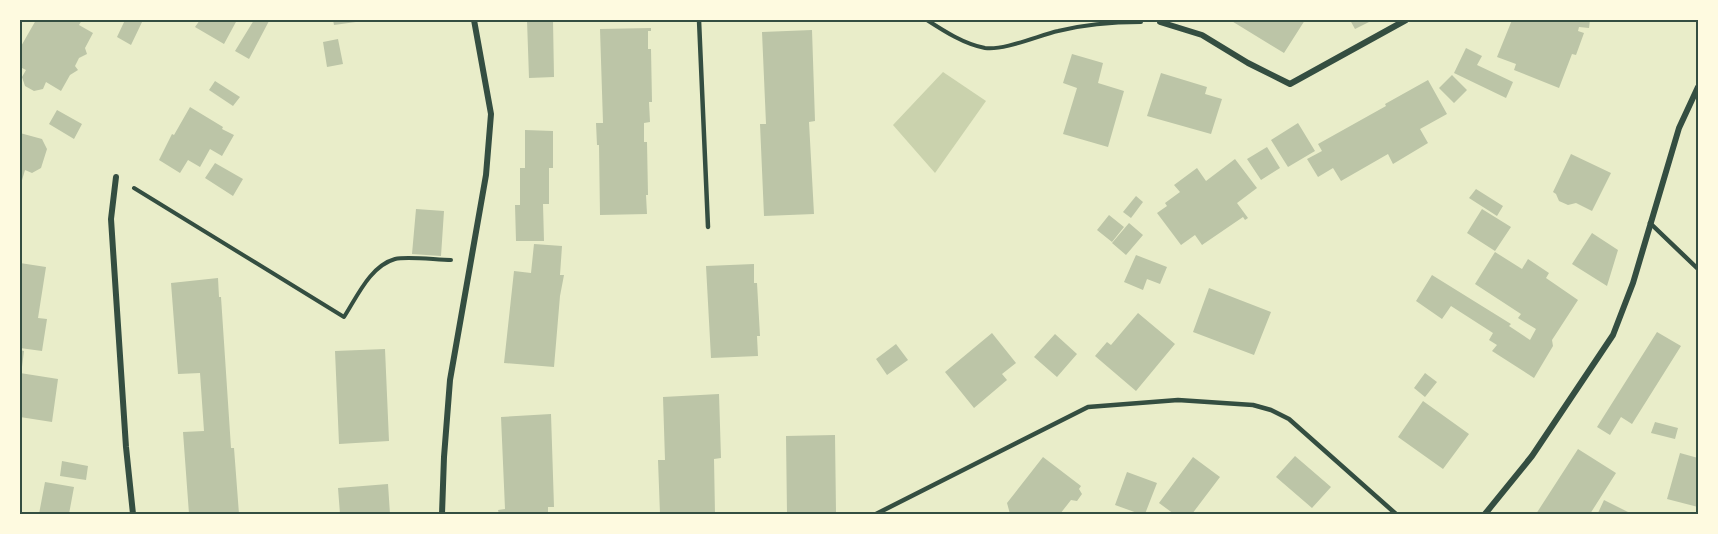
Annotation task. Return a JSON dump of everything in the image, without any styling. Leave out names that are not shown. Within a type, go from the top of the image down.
[{"type":"street","points":[[442,514],[450,380],[486,175],[491,114],[474,20]]},
{"type":"street","points":[[1160,22],[1202,35],[1248,63],[1290,84],[1406,20]]},
{"type":"street","points":[[1485,514],[1533,456],[1613,335],[1633,283],[1679,128],[1698,87]]},
{"type":"street","points":[[116,177],[111,219],[126,447],[133,514]]},
{"type":"lane","points":[[699,20],[708,227]]},
{"type":"lane","points":[[1650,224],[1698,269]]},
{"type":"lane","points":[[876,514],[1088,407],[1178,400],[1253,405],[1271,410],[1289,419],[1396,514]]},
{"type":"path","points":[[927,20],[949,34],[987,49],[1105,22],[1160,22]]},
{"type":"path","points":[[116,177],[344,317],[373,272],[396,258],[470,261]]},
{"type":"green space","points":[[943,72],[986,101],[935,173],[893,125]]},
{"type":"building","points":[[36,20],[82,20],[79,25],[93,33],[85,48],[87,54],[79,58],[75,66],[78,70],[70,75],[61,91],[46,82],[43,89],[34,91],[25,86],[22,77],[26,70],[20,67],[20,48]]},
{"type":"building","points":[[125,20],[143,20],[131,45],[117,37]]},
{"type":"building","points":[[200,20],[237,20],[224,44],[195,27]]},
{"type":"building","points":[[254,20],[269,21],[249,59],[235,51]]},
{"type":"building","points":[[333,20],[363,20],[363,21],[334,25]]},
{"type":"building","points":[[527,20],[553,20],[554,77],[529,78]]},
{"type":"building","points":[[1230,20],[1305,20],[1284,53]]},
{"type":"building","points":[[1350,20],[1373,20],[1355,29]]},
{"type":"building","points":[[1512,20],[1590,20],[1589,28],[1579,27],[1578,31],[1584,33],[1576,55],[1572,54],[1559,88],[1514,70],[1516,64],[1497,57]]},
{"type":"building","points":[[651,28],[651,31],[648,31],[648,49],[651,49],[652,102],[649,102],[650,122],[644,123],[644,142],[647,142],[647,214],[600,215],[599,145],[597,145],[596,123],[603,123],[600,29]]},
{"type":"building","points":[[812,30],[815,121],[809,122],[814,214],[764,216],[760,124],[766,124],[762,32]]},
{"type":"building","points":[[338,39],[343,64],[327,67],[323,42]]},
{"type":"building","points":[[1466,48],[1482,56],[1477,65],[1513,82],[1506,98],[1454,73]]},
{"type":"building","points":[[1072,54],[1103,63],[1098,83],[1124,91],[1108,147],[1063,134],[1077,88],[1063,83]]},
{"type":"building","points":[[1161,73],[1207,87],[1205,94],[1222,99],[1211,134],[1147,116]]},
{"type":"building","points":[[1452,75],[1467,90],[1454,103],[1439,88]]},
{"type":"building","points":[[1428,80],[1447,114],[1420,129],[1428,143],[1393,164],[1388,154],[1341,181],[1333,168],[1318,177],[1307,159],[1322,151],[1318,144]]},
{"type":"building","points":[[215,81],[240,97],[233,106],[209,90]]},
{"type":"building","points":[[190,107],[234,135],[222,156],[210,149],[200,167],[188,160],[180,173],[159,160],[172,134],[174,135]]},
{"type":"building","points":[[57,110],[82,124],[74,139],[49,124]]},
{"type":"building","points":[[1298,123],[1315,151],[1288,167],[1271,140]]},
{"type":"building","points":[[525,130],[553,131],[553,168],[549,168],[549,204],[543,204],[544,241],[516,241],[515,205],[520,205],[520,168],[525,168]]},
{"type":"building","points":[[20,133],[42,139],[47,149],[41,168],[32,173],[25,170],[20,187]]},
{"type":"building","points":[[1267,147],[1280,168],[1261,180],[1247,159]]},
{"type":"building","points":[[1571,154],[1611,173],[1592,211],[1576,203],[1568,205],[1559,201],[1553,192]]},
{"type":"building","points":[[1235,159],[1257,188],[1237,203],[1248,218],[1245,220],[1243,217],[1202,245],[1195,235],[1181,245],[1157,213],[1167,206],[1165,203],[1180,192],[1174,185],[1197,168],[1206,181]]},
{"type":"building","points":[[215,163],[243,179],[233,196],[205,178]]},
{"type":"building","points":[[1476,189],[1503,206],[1497,216],[1469,198]]},
{"type":"building","points":[[1136,196],[1143,202],[1131,218],[1123,212]]},
{"type":"building","points":[[416,209],[444,211],[441,256],[412,254]]},
{"type":"building","points":[[1482,209],[1511,227],[1495,251],[1467,233]]},
{"type":"building","points":[[1109,215],[1124,227],[1112,242],[1097,230]]},
{"type":"building","points":[[1129,223],[1143,235],[1126,255],[1112,243]]},
{"type":"building","points":[[1592,233],[1618,250],[1607,286],[1572,264]]},
{"type":"building","points":[[534,244],[562,246],[560,275],[564,275],[554,367],[504,363],[514,271],[531,273]]},
{"type":"building","points":[[1495,252],[1522,269],[1528,259],[1549,273],[1546,278],[1578,300],[1552,340],[1553,346],[1534,378],[1492,351],[1497,345],[1489,340],[1493,333],[1451,306],[1442,319],[1416,301],[1432,275],[1511,324],[1509,326],[1530,340],[1536,329],[1518,318],[1521,314],[1475,284]]},
{"type":"building","points":[[1136,255],[1167,267],[1160,284],[1147,279],[1143,290],[1124,282]]},
{"type":"building","points":[[20,263],[46,267],[38,318],[47,319],[42,351],[20,348]]},
{"type":"building","points":[[754,264],[760,336],[757,336],[758,356],[711,358],[706,266]]},
{"type":"building","points":[[218,278],[231,448],[234,448],[239,514],[189,514],[183,432],[204,431],[200,373],[178,374],[171,283]]},
{"type":"building","points":[[1209,288],[1271,312],[1254,355],[1193,332]]},
{"type":"building","points":[[1138,313],[1175,344],[1136,391],[1095,356],[1107,342],[1111,345]]},
{"type":"building","points":[[1657,332],[1681,346],[1632,424],[1621,417],[1610,435],[1597,427]]},
{"type":"building","points":[[992,333],[1016,363],[1002,374],[1007,380],[974,408],[945,372]]},
{"type":"building","points":[[1055,334],[1077,354],[1057,377],[1034,357]]},
{"type":"building","points":[[896,344],[908,360],[887,375],[876,359]]},
{"type":"building","points":[[385,349],[389,441],[339,444],[335,351]]},
{"type":"building","points":[[20,350],[24,351],[22,367],[20,367]]},
{"type":"building","points":[[20,373],[58,379],[52,422],[20,417]]},
{"type":"building","points":[[1425,373],[1437,382],[1425,397],[1414,388]]},
{"type":"building","points":[[719,394],[721,458],[714,459],[715,514],[660,514],[658,460],[665,460],[663,397]]},
{"type":"building","points":[[1423,401],[1469,434],[1443,469],[1398,437]]},
{"type":"building","points":[[551,414],[554,507],[548,507],[548,514],[499,514],[498,510],[505,509],[501,417]]},
{"type":"building","points":[[1655,422],[1678,428],[1675,439],[1651,433]]},
{"type":"building","points":[[835,435],[836,512],[787,513],[786,436]]},
{"type":"building","points":[[1578,449],[1616,473],[1590,514],[1536,514]]},
{"type":"building","points":[[1680,453],[1698,458],[1698,507],[1667,499]]},
{"type":"building","points":[[1295,456],[1331,487],[1312,508],[1276,477]]},
{"type":"building","points":[[1043,457],[1081,486],[1079,489],[1082,494],[1077,501],[1071,500],[1060,514],[1010,514],[1007,503]]},
{"type":"building","points":[[1193,457],[1220,477],[1192,514],[1174,514],[1159,503]]},
{"type":"building","points":[[62,461],[88,466],[86,480],[60,476]]},
{"type":"building","points":[[1127,472],[1157,483],[1145,514],[1115,505]]},
{"type":"building","points":[[45,482],[74,487],[69,514],[39,514]]},
{"type":"building","points":[[388,484],[390,514],[340,514],[338,488]]},
{"type":"building","points":[[1604,500],[1628,512],[1627,514],[1598,513]]}]
